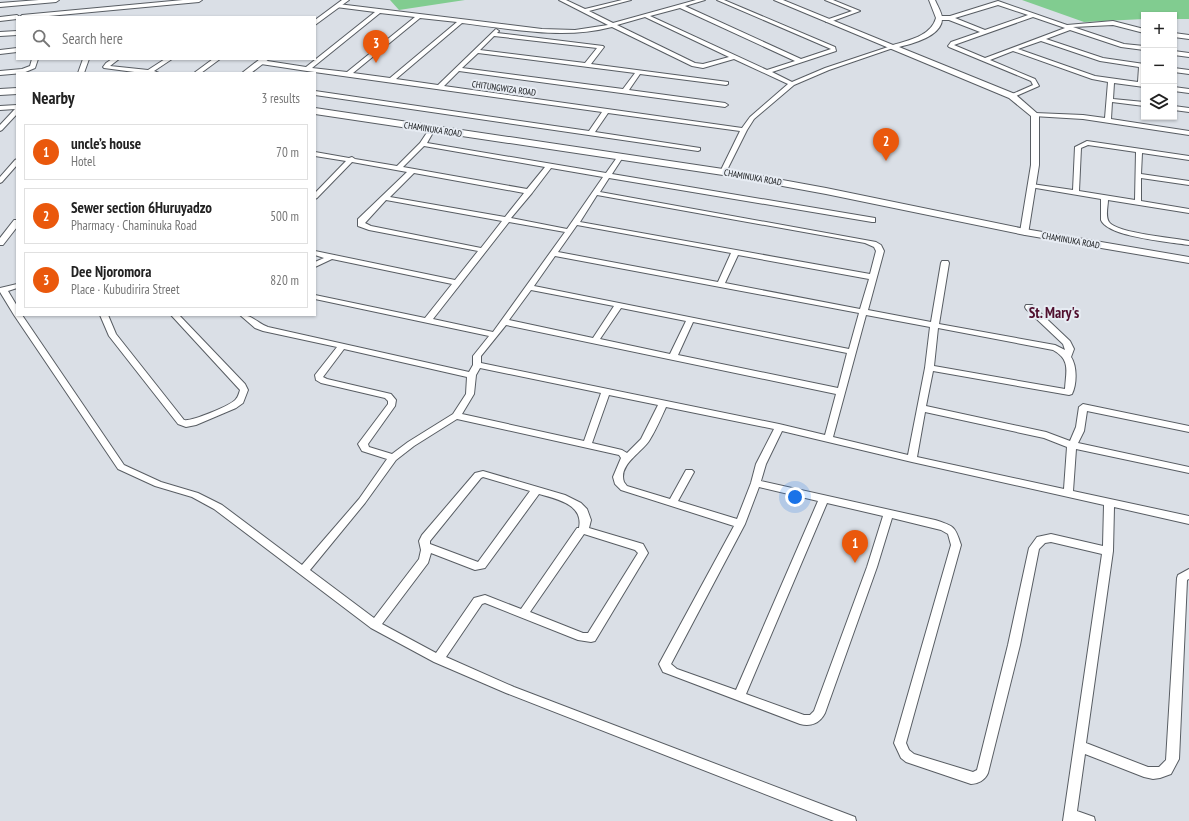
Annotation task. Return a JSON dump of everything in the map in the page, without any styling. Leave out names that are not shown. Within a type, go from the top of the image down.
[{"type":"main road","points":[[0,92],[16,91]]},
{"type":"main road","name":"CHAMINUKA ROAD","points":[[316,112],[723,172],[826,190],[1025,232],[1189,260]]},
{"type":"street","points":[[0,6],[56,0]]},
{"type":"street","points":[[36,16],[121,10],[199,0]]},
{"type":"street","points":[[316,22],[346,0]]},
{"type":"street","points":[[562,0],[694,65],[703,66],[736,57]]},
{"type":"street","points":[[613,0],[618,3]]},
{"type":"street","points":[[585,11],[628,0]]},
{"type":"street","points":[[338,6],[542,31],[575,32],[598,29],[702,0]]},
{"type":"street","points":[[720,0],[833,48],[834,50],[767,72]]},
{"type":"street","points":[[777,0],[1012,96],[1035,115],[1108,121],[1189,133]]},
{"type":"street","points":[[828,0],[857,11],[828,21]]},
{"type":"street","points":[[723,172],[744,130],[752,118],[792,84],[933,32],[938,24],[939,18],[932,0]]},
{"type":"street","points":[[939,18],[950,18],[998,3],[1123,46],[1141,48]]},
{"type":"street","points":[[680,6],[800,61]]},
{"type":"street","points":[[307,69],[379,11]]},
{"type":"street","points":[[1012,96],[1036,86],[1033,80],[951,46],[953,43],[1033,15]]},
{"type":"street","points":[[348,74],[419,16]]},
{"type":"street","points":[[646,16],[792,84]]},
{"type":"street","points":[[0,19],[16,18]]},
{"type":"street","points":[[950,18],[986,32]]},
{"type":"street","points":[[392,80],[461,21]]},
{"type":"street","points":[[985,60],[1014,50],[1067,28],[1114,23],[1141,30]]},
{"type":"street","points":[[439,88],[478,51],[501,26]]},
{"type":"street","points":[[0,34],[16,33]]},
{"type":"street","points":[[493,34],[601,48],[587,65]]},
{"type":"street","points":[[1177,35],[1189,37]]},
{"type":"street","points":[[1042,39],[1102,60],[1141,66]]},
{"type":"street","points":[[0,52],[16,50]]},
{"type":"street","points":[[1014,50],[1094,78],[1141,85]]},
{"type":"street","points":[[478,51],[726,83]]},
{"type":"street","points":[[1177,53],[1189,55]]},
{"type":"street","points":[[0,73],[31,68],[35,60]]},
{"type":"street","points":[[81,72],[86,60]]},
{"type":"street","points":[[115,60],[106,66],[153,72],[168,60]]},
{"type":"street","points":[[198,72],[216,60]]},
{"type":"street","points":[[247,72],[263,61]]},
{"type":"street","name":"CHITUNGWIZA ROAD","points":[[263,61],[286,66],[392,80],[439,88],[744,130]]},
{"type":"street","points":[[278,72],[286,66]]},
{"type":"street","points":[[458,69],[725,105]]},
{"type":"street","points":[[1177,70],[1189,72]]},
{"type":"street","points":[[625,91],[639,71]]},
{"type":"street","points":[[1108,121],[1111,80]]},
{"type":"street","points":[[1177,89],[1189,91]]},
{"type":"street","points":[[316,93],[698,149]]},
{"type":"street","points":[[1110,100],[1141,104]]},
{"type":"street","points":[[0,108],[16,108]]},
{"type":"street","points":[[1177,108],[1189,110]]},
{"type":"street","points":[[0,129],[16,109]]},
{"type":"street","points":[[591,133],[606,111]]},
{"type":"street","points":[[1025,232],[1035,165],[1035,115]]},
{"type":"street","points":[[6,122],[16,122]]},
{"type":"street","points":[[398,168],[423,144],[432,129]]},
{"type":"street","points":[[1076,192],[1078,147],[1087,143],[1189,158]]},
{"type":"street","points":[[423,144],[872,220]]},
{"type":"street","points":[[1138,203],[1139,151]]},
{"type":"street","points":[[316,154],[352,159],[530,192]]},
{"type":"street","points":[[303,571],[362,501],[393,458],[411,444],[456,416],[470,394],[472,375],[477,365],[477,356],[505,322],[620,157]]},
{"type":"street","points":[[316,196],[352,159]]},
{"type":"street","points":[[0,181],[16,162]]},
{"type":"street","points":[[428,320],[456,282],[508,220],[549,166]]},
{"type":"street","points":[[412,171],[361,221],[361,224],[369,228],[482,250]]},
{"type":"street","points":[[1138,175],[1189,183]]},
{"type":"street","points":[[1032,186],[1189,211]]},
{"type":"street","points":[[596,193],[874,243],[879,247],[880,251],[864,313],[828,439]]},
{"type":"street","points":[[386,198],[569,231]]},
{"type":"street","points":[[1105,198],[1104,221],[1106,225],[1119,232],[1189,243]]},
{"type":"street","points":[[0,243],[16,223]]},
{"type":"street","points":[[575,223],[873,277]]},
{"type":"street","points":[[720,285],[735,252]]},
{"type":"street","points":[[316,253],[456,282]]},
{"type":"street","points":[[553,253],[1055,348],[1068,355],[1071,361],[1069,392],[929,368]]},
{"type":"street","points":[[316,264],[331,257]]},
{"type":"street","points":[[912,459],[929,368],[934,326],[945,263]]},
{"type":"street","points":[[16,286],[1,289],[16,312]]},
{"type":"street","points":[[530,287],[853,352]]},
{"type":"street","points":[[316,297],[495,335]]},
{"type":"street","points":[[595,341],[619,305]]},
{"type":"street","points":[[1029,307],[1067,343],[1070,348],[1068,355]]},
{"type":"street","points":[[19,316],[108,446],[119,465],[136,475],[158,484],[195,495],[218,507],[375,625],[438,659],[510,690],[850,821]]},
{"type":"street","points":[[104,316],[112,334],[117,341],[181,422],[189,424],[236,404],[240,401],[244,390],[242,386],[176,316]]},
{"type":"street","points":[[245,316],[258,326],[266,329],[472,375]]},
{"type":"street","points":[[673,357],[691,319]]},
{"type":"street","points":[[505,322],[842,392]]},
{"type":"street","points":[[342,346],[319,375],[319,378],[324,381],[388,396],[392,400],[392,404],[363,444],[365,449],[393,458]]},
{"type":"street","points":[[477,365],[779,427],[912,459],[1189,520]]},
{"type":"street","points":[[587,445],[606,392]]},
{"type":"street","points":[[663,404],[645,439],[634,453],[626,458],[624,464],[618,472],[618,483],[624,488],[740,524]]},
{"type":"street","points":[[1068,494],[1072,444],[1077,438],[1081,429],[1083,407],[1189,428]]},
{"type":"street","points":[[921,408],[1046,435],[1072,444],[1189,470]]},
{"type":"street","points":[[456,416],[622,453],[626,458]]},
{"type":"street","points":[[779,427],[761,464],[756,483],[740,524],[665,664],[667,669],[804,720],[816,718],[872,567],[888,514]]},
{"type":"street","points":[[672,503],[689,472]]},
{"type":"street","points":[[375,625],[424,560],[426,547],[424,541],[426,538],[478,475],[483,474],[562,497],[577,505],[583,512],[586,520],[584,530]]},
{"type":"street","points":[[756,483],[945,527],[952,532],[956,545],[900,743],[902,749],[910,758],[971,778],[975,778],[982,773],[1014,644],[1034,548],[1042,538],[1051,538],[1108,551]]},
{"type":"street","points":[[426,547],[475,566],[482,565],[536,490]]},
{"type":"street","points":[[739,696],[824,499]]},
{"type":"street","points":[[1088,821],[1069,817],[1108,551],[1109,503]]},
{"type":"street","points":[[438,659],[478,601],[485,599],[582,637],[591,638],[643,553],[639,547],[584,530],[578,532],[524,613]]},
{"type":"street","points":[[1079,746],[1148,773],[1157,774],[1164,772],[1170,766],[1173,759],[1182,578],[1189,573]]},
{"type":"green space","points":[[390,0],[465,0],[399,10]]},
{"type":"green space","points":[[1022,0],[1189,0],[1189,19],[1177,19],[1177,12],[1141,12],[1141,19],[1084,22]]},
{"type":"place","name":"Dee Njoromora","points":[[376,63]]},
{"type":"place","name":"Sewer section 6Huruyadzo","points":[[886,161]]},
{"type":"place","name":"uncle’s house","points":[[855,563]]},
{"type":"district","name":"St. Mary's","points":[[1054,312]]}]
